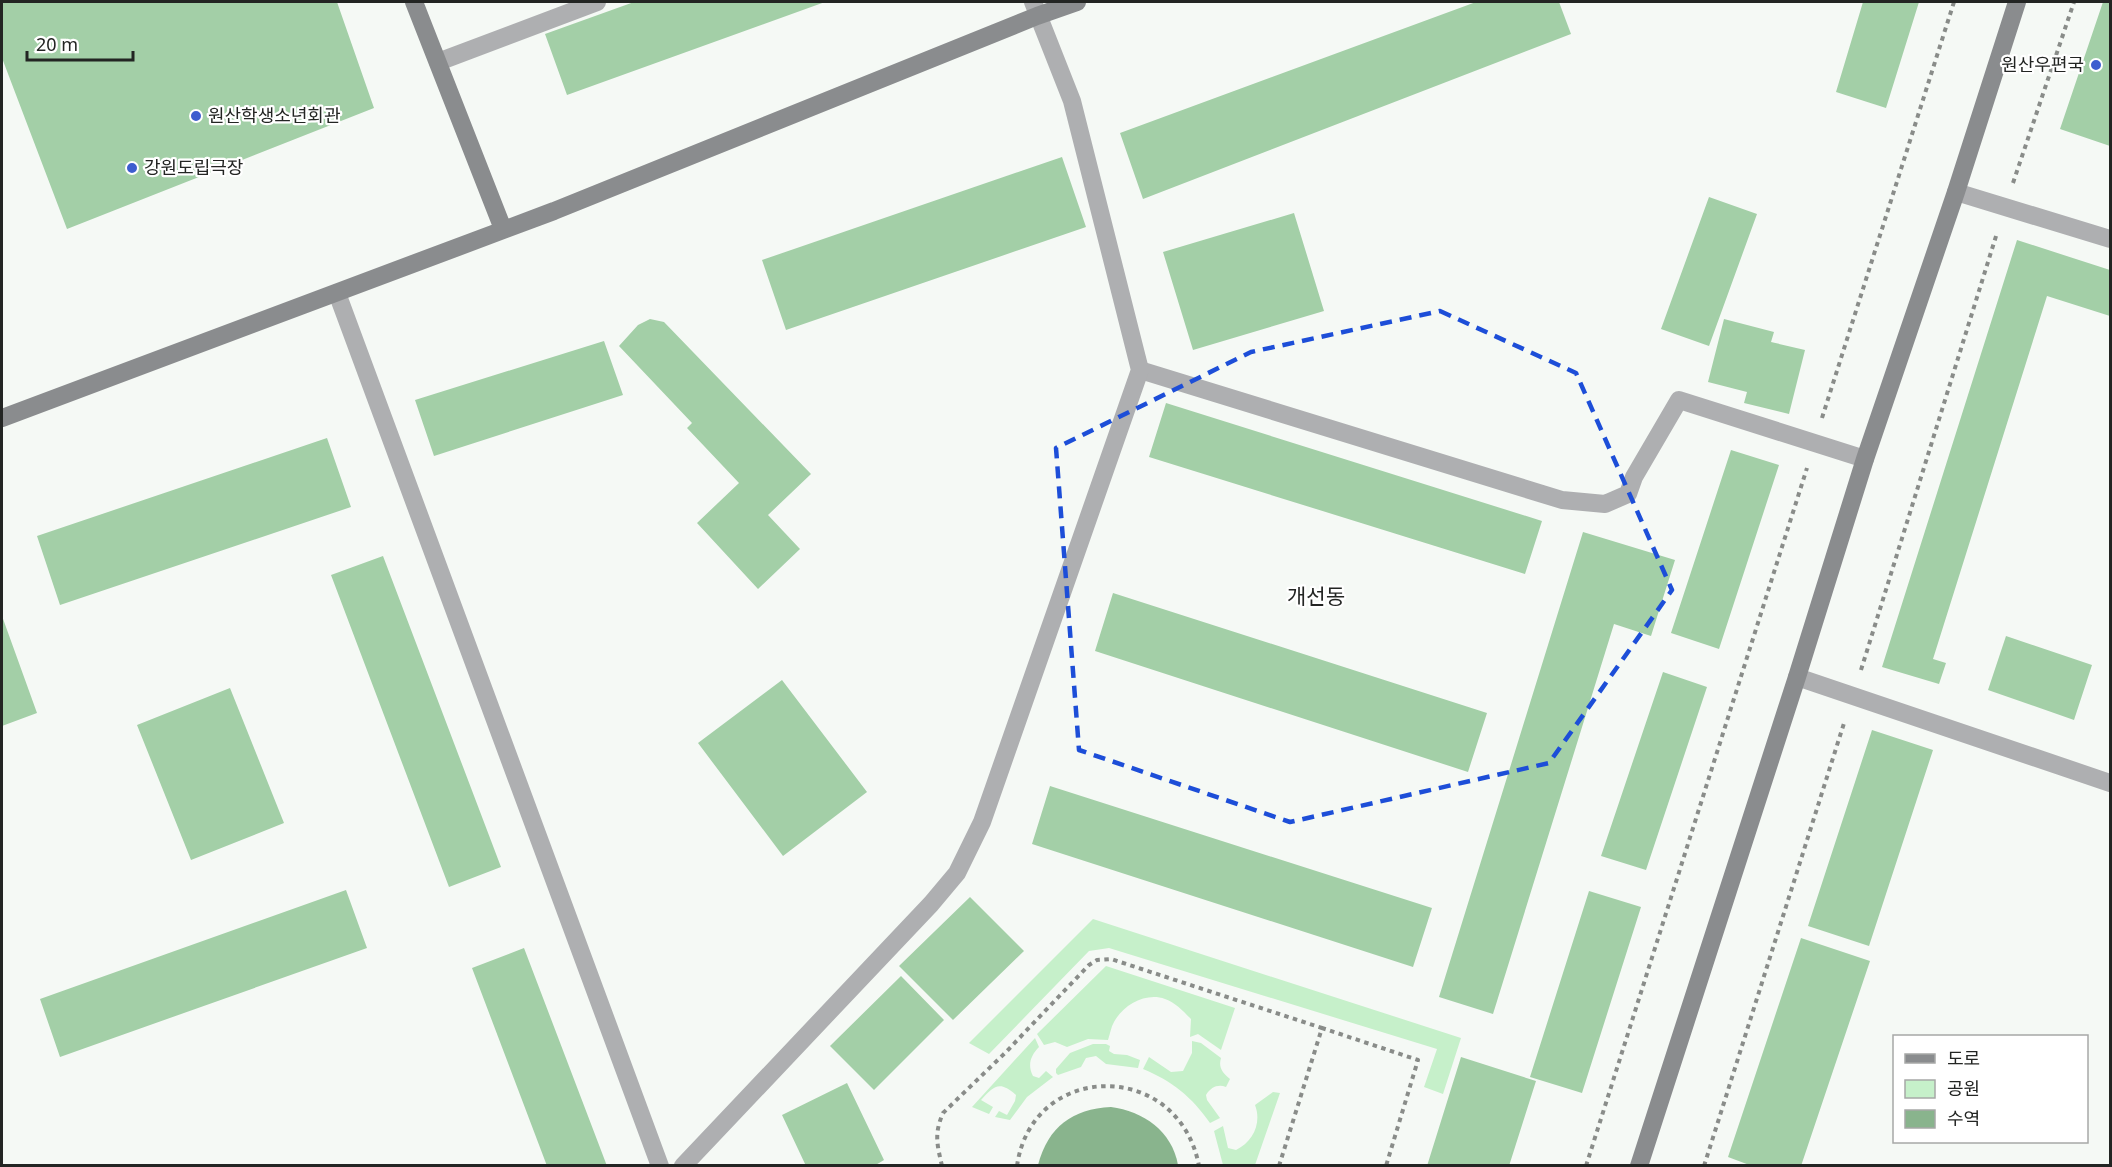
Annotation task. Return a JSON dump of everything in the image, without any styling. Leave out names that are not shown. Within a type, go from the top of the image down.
[{"type":"main road","points":[[414,2],[503,229]]},
{"type":"main road","points":[[2,418],[555,211],[1035,9],[1077,2]]},
{"type":"main road","points":[[1639,1166],[1865,459],[1956,192],[2017,2]]},
{"type":"street","points":[[438,62],[597,2]]},
{"type":"street","points":[[683,1166],[957,873],[982,822],[1140,370],[1071,101],[1035,9]]},
{"type":"street","points":[[1956,192],[2110,239]]},
{"type":"street","points":[[338,293],[660,1166]]},
{"type":"street","points":[[1140,370],[1562,500],[1605,504],[1628,494],[1634,477],[1678,400],[1865,459]]},
{"type":"street","points":[[1797,677],[2110,783]]},
{"type":"path","points":[[1586,1166],[1954,2]]},
{"type":"path","points":[[1704,1166],[2005,208],[2074,2]]},
{"type":"path","points":[[942,1166],[936,1140],[938,1125],[943,1113],[1005,1053],[1089,965],[1097,960],[1111,960],[1418,1060],[1386,1166]]},
{"type":"path","points":[[1279,1166],[1322,1028]]},
{"type":"path","points":[[1017,1166],[1025,1137],[1032,1125],[1050,1106],[1078,1091],[1110,1085],[1142,1092],[1170,1109],[1187,1129],[1199,1166]]},
{"type":"highlighted area","points":[[1440,311],[1576,373],[1672,590],[1549,763],[1290,822],[1079,750],[1056,448],[1251,352]]},
{"type":"green space","points":[[1093,919],[1461,1038],[1443,1094],[1424,1087],[1437,1049],[1109,948],[1089,951],[989,1054],[969,1043]]},
{"type":"green space","points":[[1106,966],[1235,1008],[1221,1050],[1198,1034],[1190,1037],[1191,1019],[1173,1003],[1158,997],[1143,999],[1123,1010],[1113,1024],[1108,1040],[1088,1039],[1067,1047],[1055,1042],[1044,1045],[1037,1034]]},
{"type":"green space","points":[[1035,1038],[1039,1047],[1031,1060],[1030,1068],[1033,1076],[1039,1078],[1046,1071],[1053,1077],[1027,1097],[1010,1120],[995,1117],[999,1111],[1007,1115],[1015,1101],[1016,1095],[1005,1087],[993,1088],[981,1100],[993,1107],[989,1114],[972,1107]]},
{"type":"green space","points":[[1192,1041],[1201,1043],[1221,1058],[1222,1070],[1230,1079],[1226,1087],[1215,1087],[1206,1095],[1220,1118],[1210,1123],[1181,1091],[1143,1069],[1149,1057],[1171,1072],[1183,1071],[1192,1053]]},
{"type":"green space","points":[[1093,1044],[1106,1044],[1110,1046],[1109,1051],[1114,1054],[1127,1055],[1140,1060],[1138,1068],[1106,1064],[1096,1056],[1086,1058],[1081,1067],[1058,1075],[1056,1073],[1056,1069],[1070,1053]]},
{"type":"green space","points":[[1273,1092],[1280,1093],[1255,1165],[1223,1165],[1214,1131],[1223,1126],[1228,1148],[1236,1150],[1242,1147],[1251,1137],[1257,1125],[1255,1105]]},
{"type":"water","points":[[1111,1107],[1134,1113],[1154,1125],[1170,1142],[1178,1165],[1038,1165],[1048,1140],[1064,1122],[1085,1112]]},
{"type":"building","name":"강원도립극장","points":[[2,2],[337,2],[374,108],[67,229],[2,58]]},
{"type":"building","points":[[634,2],[825,2],[567,95],[545,34]]},
{"type":"building","points":[[1476,2],[1559,2],[1571,34],[1143,199],[1120,133]]},
{"type":"building","points":[[1863,2],[1919,2],[1886,108],[1836,92]]},
{"type":"building","name":"원산우편국","points":[[2103,2],[2110,2],[2110,146],[2060,129]]},
{"type":"building","points":[[1062,157],[1086,227],[786,330],[762,260]]},
{"type":"building","points":[[1709,197],[1757,214],[1709,346],[1661,329]]},
{"type":"building","points":[[1294,213],[1324,311],[1193,350],[1163,252]]},
{"type":"building","points":[[2017,240],[2110,270],[2110,316],[2047,296],[1933,659],[1946,663],[1939,684],[1882,667]]},
{"type":"building","points":[[650,319],[664,322],[811,474],[768,515],[800,549],[758,589],[697,523],[739,483],[687,428],[692,423],[619,346],[638,325]]},
{"type":"building","points":[[1724,319],[1774,332],[1771,342],[1805,350],[1789,414],[1744,403],[1747,392],[1708,382]]},
{"type":"building","points":[[604,341],[623,395],[434,456],[415,400]]},
{"type":"building","points":[[1166,403],[1542,521],[1525,574],[1149,457]]},
{"type":"building","points":[[327,438],[351,507],[60,605],[37,536]]},
{"type":"building","points":[[1731,450],[1779,465],[1719,649],[1671,633]]},
{"type":"building","points":[[1583,532],[1675,560],[1651,636],[1614,624],[1493,1014],[1439,997]]},
{"type":"building","points":[[383,556],[501,867],[449,887],[331,575]]},
{"type":"building","points":[[1113,593],[1487,713],[1468,772],[1095,651]]},
{"type":"building","points":[[2,616],[37,713],[2,726]]},
{"type":"building","points":[[2006,636],[2092,665],[2074,720],[1988,690]]},
{"type":"building","points":[[1663,672],[1707,687],[1646,870],[1601,856]]},
{"type":"building","points":[[782,680],[867,792],[783,856],[698,743]]},
{"type":"building","points":[[230,688],[284,823],[191,860],[137,725]]},
{"type":"building","points":[[1872,730],[1933,750],[1869,946],[1808,926]]},
{"type":"building","points":[[1050,786],[1432,908],[1413,967],[1032,844]]},
{"type":"building","points":[[346,890],[367,948],[60,1057],[40,999]]},
{"type":"building","points":[[1589,891],[1641,907],[1582,1093],[1530,1077]]},
{"type":"building","points":[[970,897],[1024,951],[953,1020],[899,966]]},
{"type":"building","points":[[1801,938],[1870,961],[1801,1166],[1752,1166],[1728,1157]]},
{"type":"building","points":[[524,948],[607,1166],[547,1166],[472,968]]},
{"type":"building","points":[[901,976],[944,1020],[874,1090],[830,1046]]},
{"type":"building","points":[[1461,1057],[1536,1081],[1509,1166],[1427,1166]]},
{"type":"building","points":[[847,1083],[884,1160],[874,1166],[806,1166],[782,1115]]},
{"type":"place","name":"원산우편국","points":[[2096,65]]},
{"type":"place","name":"원산학생소년회관","points":[[196,116]]},
{"type":"place","name":"강원도립극장","points":[[132,168]]},
{"type":"district","name":"개선동","points":[[1316,597]]}]
